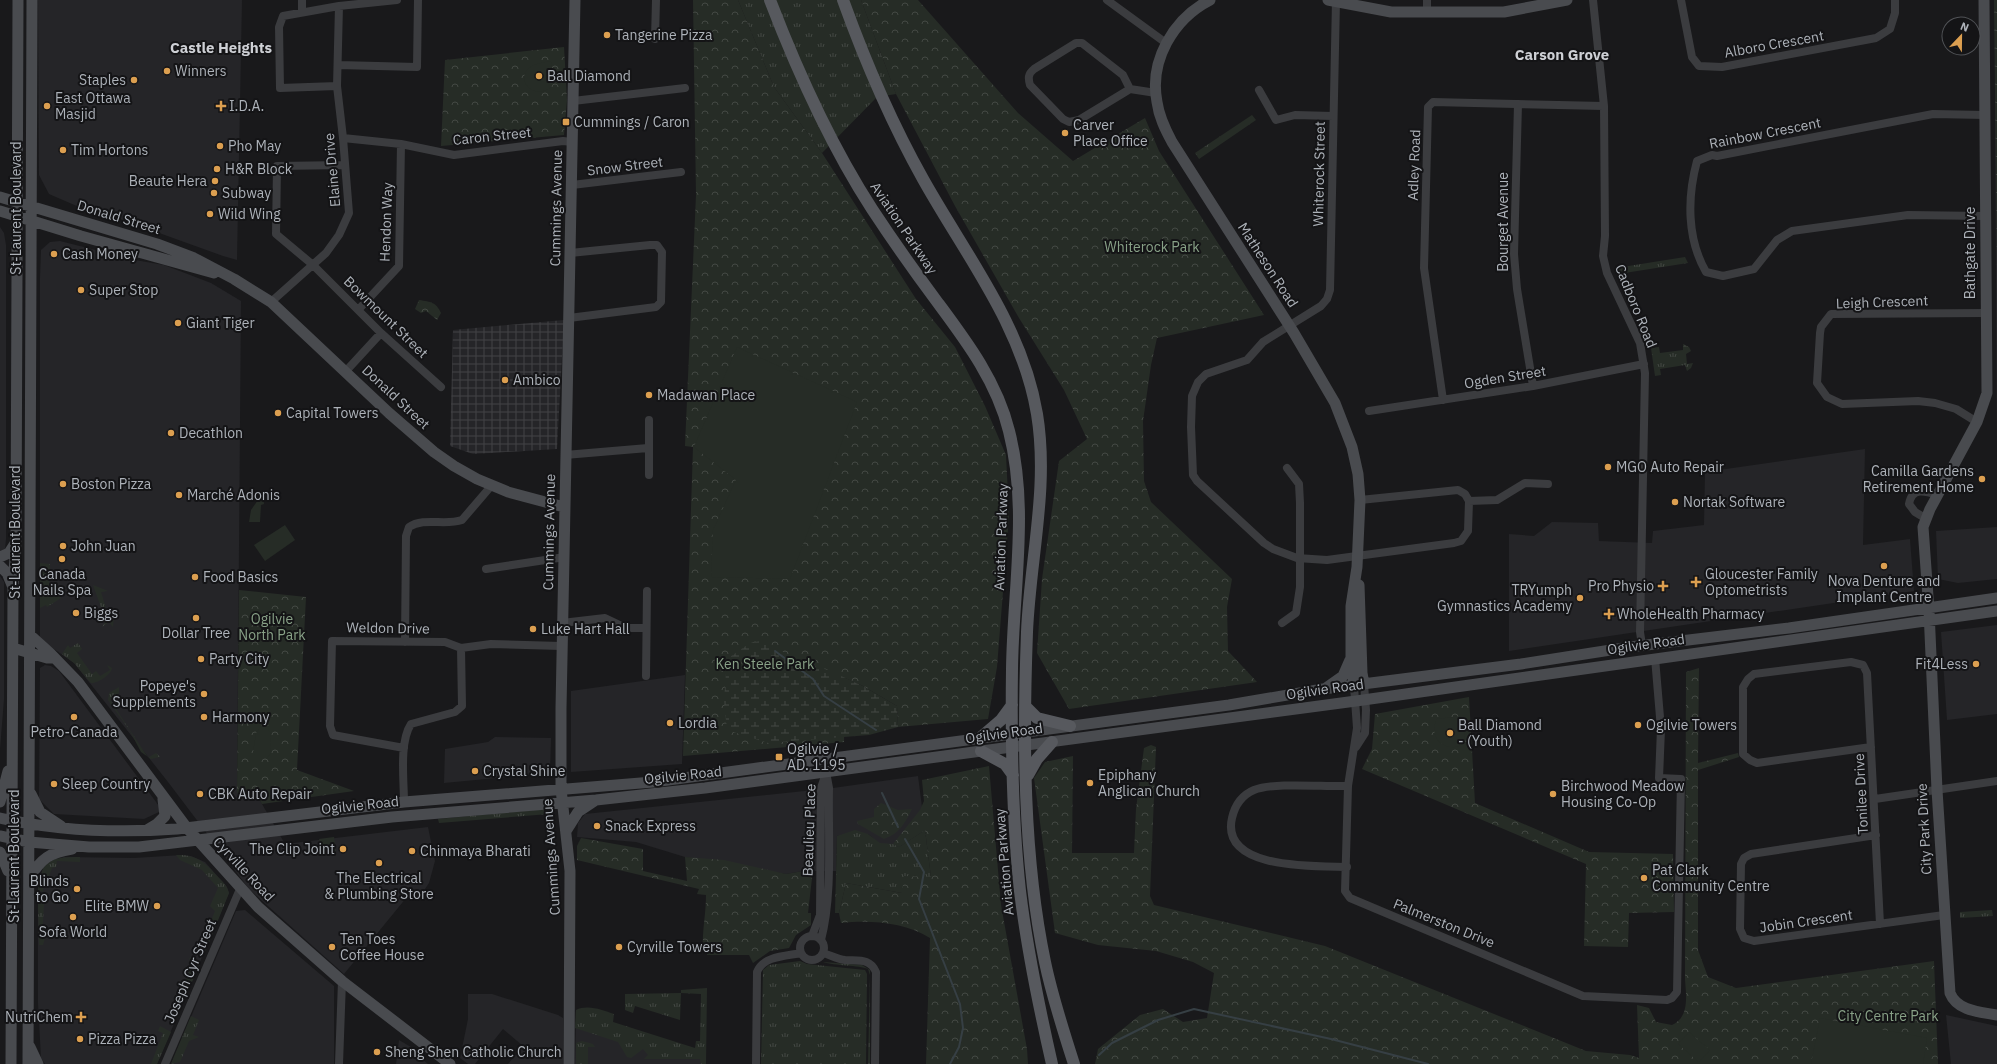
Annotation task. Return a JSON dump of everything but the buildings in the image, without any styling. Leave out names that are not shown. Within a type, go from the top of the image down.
[{"type":"main road","name":"St-Laurent Boulevard","points":[[11,1064],[13,588],[16,542],[18,0]]},
{"type":"main road","name":"St-Laurent Boulevard","points":[[28,1064],[32,0]]},
{"type":"main road","name":"Cummings Avenue","points":[[569,1064],[570,896],[566,831],[561,789],[562,623],[565,558],[564,507],[575,0]]},
{"type":"main road","name":"Aviation Parkway","points":[[770,0],[805,87],[844,163],[899,248],[977,358],[995,392],[1006,420],[1016,464],[1020,501],[1013,611],[1012,733],[1014,817],[1020,892],[1034,980],[1052,1064]]},
{"type":"main road","name":"Aviation Parkway","points":[[843,0],[881,95],[916,166],[1009,326],[1023,358],[1032,391],[1040,438],[1041,475],[1028,624],[1026,745],[1030,860],[1041,942],[1053,995],[1074,1064]]},
{"type":"main road","name":"Matheson Road","points":[[1210,0],[1193,11],[1181,23],[1166,44],[1160,56],[1156,93],[1162,121],[1172,142],[1336,403],[1352,447],[1358,474],[1360,500],[1358,567],[1361,607],[1362,673],[1359,685]]},
{"type":"main road","points":[[1333,0],[1391,12],[1427,5],[1504,12],[1567,0]]},
{"type":"main road","name":"Bathgate Drive","points":[[1929,608],[1923,533],[1926,518],[1977,422],[1987,393],[1985,313],[1984,0]]},
{"type":"main road","name":"Donald Street","points":[[0,197],[157,244],[194,258],[226,275],[271,302],[434,452],[454,466],[492,485],[515,494],[564,507]]},
{"type":"main road","name":"Donald Street","points":[[0,211],[80,236],[226,275]]},
{"type":"main road","points":[[0,557],[9,553],[16,542]]},
{"type":"main road","points":[[0,566],[8,573],[13,588]]},
{"type":"main road","name":"Matheson Road","points":[[1358,567],[1351,606],[1351,657],[1359,685]]},
{"type":"main road","name":"Ogilvie Road","points":[[0,818],[66,829],[145,831],[187,828],[404,802],[653,782],[759,769],[1012,733],[1229,706],[1323,689],[1521,664],[1642,645],[1789,628],[1997,598]]},
{"type":"main road","name":"City Park Drive","points":[[1929,608],[1948,985],[1952,1000],[1968,1009],[1997,1015]]},
{"type":"main road","name":"Ogilvie Road","points":[[0,836],[29,842],[89,847],[139,847],[362,820],[596,800],[762,781],[1013,746],[1052,742],[1997,611]]},
{"type":"main road","name":"Cyrville Road","points":[[30,635],[68,671],[90,696],[162,796],[197,840],[240,889],[263,912],[342,981],[450,1064]]},
{"type":"main road","points":[[13,648],[30,652],[41,657],[54,658]]},
{"type":"main road","points":[[1323,689],[1343,676],[1351,657]]},
{"type":"main road","points":[[980,738],[1002,720],[1012,705]]},
{"type":"main road","points":[[1026,707],[1037,718],[1070,726]]},
{"type":"main road","points":[[1027,778],[1037,759],[1052,742]]},
{"type":"main road","points":[[0,802],[13,751]]},
{"type":"main road","points":[[981,751],[1005,764],[1013,775]]},
{"type":"main road","points":[[759,769],[762,781]]},
{"type":"main road","points":[[29,791],[40,812],[66,829]]},
{"type":"main road","points":[[145,831],[157,824],[165,816],[166,811],[162,796]]},
{"type":"main road","points":[[566,831],[578,812],[596,800]]},
{"type":"main road","points":[[360,807],[362,820]]},
{"type":"main road","points":[[29,878],[40,862],[51,854],[89,847]]},
{"type":"main road","points":[[0,852],[5,860],[12,883]]},
{"type":"main road","points":[[11,1002],[28,1001]]},
{"type":"main road","points":[[28,1041],[38,1064]]},
{"type":"street","points":[[302,0],[302,11]]},
{"type":"street","points":[[337,86],[280,88],[280,21],[283,16],[302,11],[397,0]]},
{"type":"street","points":[[338,65],[417,67],[418,0]]},
{"type":"street","points":[[654,39],[656,0]]},
{"type":"street","points":[[1107,0],[1166,44]]},
{"type":"street","name":"Whiterock Street","points":[[1333,0],[1330,290],[1327,299],[1321,306],[1260,344],[1247,360],[1206,374],[1198,382],[1192,396],[1192,469],[1197,481],[1252,533],[1273,549],[1300,558],[1327,560],[1461,541],[1468,531],[1469,501]]},
{"type":"street","name":"Cadboro Road","points":[[1593,0],[1604,106],[1605,236],[1603,256],[1607,274],[1640,343],[1644,364],[1646,403],[1640,632],[1642,645]]},
{"type":"street","name":"Alboro Crescent","points":[[1681,0],[1692,57],[1699,66],[1714,67],[1876,38],[1890,30],[1895,13],[1895,0]]},
{"type":"street","name":"Elaine Drive","points":[[271,302],[326,252],[339,235],[349,213],[337,86],[339,6]]},
{"type":"street","points":[[1130,89],[1123,75],[1082,43],[1076,43],[1034,69],[1030,73],[1028,79],[1030,85],[1063,119],[1069,122],[1079,120],[1130,89],[1156,93]]},
{"type":"street","points":[[573,101],[685,88]]},
{"type":"street","points":[[1259,90],[1276,120],[1295,115],[1333,116]]},
{"type":"street","name":"Adley Road","points":[[1443,400],[1424,268],[1428,107],[1434,102],[1604,106]]},
{"type":"street","name":"Bourget Avenue","points":[[1518,104],[1514,254],[1517,289],[1533,386]]},
{"type":"street","name":"Rainbow Crescent","points":[[1985,115],[1933,114],[1717,156],[1712,154],[1697,162],[1692,178],[1691,225],[1692,241],[1706,272],[1723,276],[1754,269],[1777,240],[1792,231],[1908,215],[1985,216]]},
{"type":"street","name":"Caron Street","points":[[343,138],[401,144],[454,155],[563,141],[572,142]]},
{"type":"street","name":"Hendon Way","points":[[359,309],[399,266],[401,144]]},
{"type":"street","name":"Bowmount Street","points":[[344,165],[277,166],[276,234],[313,265],[359,309],[381,333],[441,387]]},
{"type":"street","name":"Snow Street","points":[[572,185],[681,172]]},
{"type":"street","points":[[568,318],[656,307],[661,302],[662,252],[656,245],[570,253]]},
{"type":"street","name":"Leigh Crescent","points":[[1977,422],[1956,409],[1936,403],[1918,401],[1842,404],[1827,397],[1817,383],[1820,332],[1821,327],[1831,314],[1985,313]]},
{"type":"street","points":[[346,371],[381,333]]},
{"type":"street","name":"Ogden Street","points":[[1369,411],[1533,386],[1644,364]]},
{"type":"street","points":[[649,420],[649,475]]},
{"type":"street","points":[[565,455],[648,448]]},
{"type":"street","points":[[1282,623],[1296,613],[1300,587],[1299,484],[1287,468]]},
{"type":"street","points":[[1360,500],[1458,490],[1465,494],[1469,501],[1497,500],[1525,483],[1548,484]]},
{"type":"street","points":[[404,642],[406,536],[409,527],[416,523],[456,522],[462,520],[492,485]]},
{"type":"street","points":[[1926,518],[1915,512],[1909,504],[1910,498],[1918,491],[1937,495]]},
{"type":"street","points":[[486,569],[565,558]]},
{"type":"street","points":[[646,676],[647,591]]},
{"type":"street","points":[[562,623],[605,618],[622,627],[646,628]]},
{"type":"street","name":"Weldon Drive","points":[[404,748],[333,735],[330,726],[332,641],[449,642],[461,648],[492,644],[562,646]]},
{"type":"street","points":[[404,802],[404,748],[407,730],[411,724],[455,712],[462,706],[461,648]]},
{"type":"street","name":"Palmerston Drive","points":[[1359,685],[1361,700],[1354,750],[1350,764],[1348,786],[1347,867],[1345,891],[1350,898],[1583,996],[1667,1000],[1673,998],[1677,992],[1679,958],[1681,779],[1659,778],[1661,729],[1655,658]]},
{"type":"street","name":"Tonilee Drive","points":[[1871,747],[1757,763],[1750,760],[1743,754],[1743,686],[1754,674],[1851,662],[1863,665],[1868,672],[1880,924]]},
{"type":"street","name":"Beaulieu Place","points":[[812,936],[820,915],[821,788],[826,772]]},
{"type":"street","name":"Beaulieu Place","points":[[821,940],[826,921],[827,900],[829,788],[826,772]]},
{"type":"street","points":[[1875,799],[1997,781]]},
{"type":"street","points":[[1347,867],[1296,865],[1263,859],[1248,852],[1233,840],[1230,825],[1236,804],[1254,790],[1299,786],[1348,786]]},
{"type":"street","name":"Jobin Crescent","points":[[1876,835],[1751,854],[1744,858],[1741,864],[1740,929],[1744,938],[1754,941],[1944,915]]},
{"type":"street","name":"Joseph Cyr Street","points":[[165,1064],[240,889]]},
{"type":"street","points":[[812,936],[821,940],[824,948],[823,953],[817,959],[812,960],[804,957],[801,953],[801,944],[804,939],[812,936]]},
{"type":"street","points":[[756,1064],[757,972],[759,967],[762,963],[772,959],[801,953]]},
{"type":"street","points":[[823,953],[844,960],[867,961],[873,965],[876,972],[875,1064]]},
{"type":"street","points":[[339,1064],[342,981]]},
{"type":"shaded area","points":[[38,0],[242,0],[237,260],[101,212],[79,207],[49,194],[39,175]]},
{"type":"shaded area","points":[[1997,0],[1997,457],[1995,109]]},
{"type":"shaded area","points":[[0,227],[4,233],[6,245],[6,539],[5,549],[0,551]]},
{"type":"shaded area","points":[[60,241],[135,260],[164,265],[211,283],[241,301],[237,793],[258,797],[285,844],[428,827],[435,861],[429,883],[419,898],[411,892],[344,974],[249,889],[168,782],[74,663],[44,642],[40,637],[41,250],[50,242]]},
{"type":"shaded area","points":[[564,320],[557,449],[473,454],[450,446],[453,330]]},
{"type":"shaded area","points":[[1865,449],[1863,545],[1910,539],[1914,591],[1509,651],[1509,534],[1534,536],[1552,522],[1598,523],[1599,541],[1652,543],[1653,531],[1704,525],[1705,472]]},
{"type":"shaded area","points":[[1997,527],[1997,579],[1958,583],[1938,579],[1936,531]]},
{"type":"shaded area","points":[[0,576],[4,582],[4,699],[0,749]]},
{"type":"shaded area","points":[[1997,625],[1997,714],[1947,720],[1941,632]]},
{"type":"shaded area","points":[[45,665],[51,666],[59,671],[159,806],[159,812],[144,819],[54,814],[39,799],[40,668]]},
{"type":"shaded area","points":[[685,675],[682,764],[571,772],[571,691]]},
{"type":"shaded area","points":[[495,737],[551,738],[550,773],[444,783],[445,749],[488,742]]},
{"type":"shaded area","points":[[918,776],[925,830],[899,847],[892,844],[880,844],[868,834],[837,836],[836,871],[803,871],[786,874],[685,857],[636,842],[577,837],[578,823],[585,814],[833,788]]},
{"type":"shaded area","points":[[182,855],[191,856],[205,862],[227,887],[229,893],[157,1064],[45,1064],[41,1058],[38,1003],[38,890],[43,868],[64,857],[134,858]]},
{"type":"shaded area","points":[[245,910],[334,986],[334,1064],[171,1064],[236,911]]},
{"type":"shaded area","points":[[468,994],[492,994],[558,1015],[563,1018],[563,1064],[508,1064],[523,1046],[503,1029],[475,1064],[468,1064],[460,1058],[468,1019]]},
{"type":"shaded area","points":[[1946,1015],[1997,1026],[1997,1064],[1951,1064]]},
{"type":"shaded area","points":[[576,1017],[706,1058],[706,1064],[575,1064]]},
{"type":"shaded area","points":[[399,1040],[416,1050],[422,1059],[428,1064],[396,1064]]},
{"type":"green space","name":"Ken Steele Park","points":[[693,0],[738,0],[774,87],[822,153],[916,299],[955,347],[985,406],[1006,455],[1009,516],[997,667],[988,719],[898,727],[897,706],[863,686],[845,678],[844,742],[683,756],[693,447],[685,446],[696,195]]},
{"type":"green space","points":[[738,0],[861,0],[896,94],[877,97],[822,153],[774,87]]},
{"type":"green space","name":"Whiterock Park","points":[[861,0],[918,0],[1018,113],[1073,161],[1145,118],[1159,151],[1264,315],[1157,338],[1151,365],[1143,421],[1144,481],[1151,502],[1232,579],[1227,607],[1228,651],[1257,682],[1069,709],[1037,653],[1042,579],[1059,461],[1087,439],[1064,390],[1019,318],[955,206],[896,94]]},
{"type":"green space","points":[[1994,0],[1997,0],[1997,273]]},
{"type":"green space","points":[[564,47],[567,100],[564,135],[441,146],[445,60]]},
{"type":"green space","name":"Ball Diamond","points":[[548,61],[551,62],[553,82],[551,87],[545,91],[538,92],[528,87],[525,83],[525,73],[529,68]]},
{"type":"green space","points":[[1252,115],[1256,120],[1199,159],[1195,153]]},
{"type":"green space","points":[[1124,243],[1148,246],[1147,258],[1123,256]]},
{"type":"green space","points":[[1685,257],[1688,263],[1618,274],[1616,268]]},
{"type":"green space","points":[[419,300],[430,302],[437,307],[441,313],[437,320],[426,311],[421,313],[415,309]]},
{"type":"green space","points":[[1683,344],[1689,347],[1691,351],[1686,354],[1687,364],[1693,363],[1691,368],[1687,371],[1685,365],[1660,369],[1661,375],[1655,376],[1651,348],[1659,347],[1660,353],[1683,350]]},
{"type":"green space","points":[[737,347],[857,402],[790,579],[711,577],[713,530],[736,480],[694,447]]},
{"type":"green space","points":[[262,494],[264,504],[261,505],[260,522],[249,522],[251,510]]},
{"type":"green space","points":[[285,525],[295,540],[265,561],[254,545]]},
{"type":"green space","points":[[40,563],[50,564],[49,587],[56,590],[61,598],[47,607],[46,605],[40,608]]},
{"type":"green space","points":[[93,585],[108,591],[101,592],[108,615],[114,614],[113,627],[109,622],[102,627],[106,621]]},
{"type":"green space","name":"Ogilvie North Park","points":[[239,590],[306,597],[297,770],[354,791],[262,804],[258,797],[237,793]]},
{"type":"green space","name":"Ken Steele Park","points":[[764,640],[800,662],[828,670],[863,686],[897,706],[898,727],[869,735],[768,743],[727,730],[724,701],[727,659],[750,643]]},
{"type":"green space","points":[[78,643],[82,649],[77,653],[92,674],[96,671],[100,676],[110,670],[107,665],[112,668],[107,676],[97,682],[91,683],[74,663],[62,654],[68,645],[70,648]]},
{"type":"green space","name":"City Centre Park","points":[[1699,668],[1698,763],[1738,753],[1739,757],[1698,770],[1698,950],[1708,977],[1736,988],[1934,961],[1938,1064],[1095,1064],[1098,1049],[1140,1015],[1163,1009],[1183,1022],[1207,1018],[1214,973],[1193,962],[1156,951],[1098,945],[1055,933],[1034,778],[1045,762],[1073,756],[1072,853],[1134,853],[1136,809],[1144,748],[1151,745],[1156,747],[1150,896],[1154,905],[1325,946],[1586,1051],[1630,1055],[1639,1058],[1637,1005],[1649,1008],[1656,1022],[1672,1025],[1682,1017],[1686,1005],[1686,672]]},
{"type":"green space","points":[[119,687],[119,693],[110,700],[147,756],[149,757],[156,753],[160,757],[151,759],[141,752],[130,731],[108,700],[109,693]]},
{"type":"green space","points":[[1469,697],[1475,803],[1589,852],[1673,854],[1674,912],[1629,913],[1628,947],[1584,946],[1586,864],[1362,769],[1372,749],[1375,714]]},
{"type":"green space","name":"Ball Diamond - (Youth)","points":[[1461,716],[1464,719],[1465,743],[1452,747],[1440,743],[1435,733],[1437,719]]},
{"type":"green space","points":[[259,729],[267,729],[270,732],[271,753],[267,758],[258,758],[253,753],[256,733]]},
{"type":"green space","points":[[989,766],[1001,905],[1027,1049],[1028,1064],[926,1064],[930,938],[909,928],[887,923],[841,923],[839,913],[846,883],[902,893],[904,876],[931,877],[925,830],[899,847],[893,844],[920,810],[924,801],[922,780]]},
{"type":"green space","points":[[881,803],[898,810],[912,809],[898,831],[884,839],[858,824],[857,821],[874,817],[874,809]]},
{"type":"green space","points":[[549,809],[549,814],[439,823],[438,819]]},
{"type":"green space","points":[[855,830],[868,834],[880,843],[893,844],[899,847],[925,830],[931,877],[902,893],[846,883],[839,913],[835,913],[837,836]]},
{"type":"green space","points":[[334,837],[336,851],[324,853],[319,839]]},
{"type":"green space","points":[[581,838],[643,849],[643,871],[687,881],[685,857],[724,860],[786,874],[803,871],[810,872],[812,878],[808,913],[811,913],[811,925],[796,935],[789,948],[770,951],[753,963],[749,955],[707,955],[707,950],[703,949],[706,895],[697,894],[699,889],[577,860],[577,846]]},
{"type":"green space","points":[[176,855],[194,857],[204,863],[224,883],[229,893],[206,950],[203,952],[194,949],[194,947],[200,948],[215,911],[210,906],[218,888],[202,870],[180,860]]},
{"type":"green space","points":[[80,857],[80,862],[57,861],[56,867],[52,868],[49,876],[44,876],[43,892],[38,890],[42,872],[45,866],[50,862],[55,859]]},
{"type":"green space","points":[[38,904],[44,904],[42,938],[45,938],[43,945],[39,945]]},
{"type":"green space","points":[[1992,910],[1993,916],[1960,918],[1960,912]]},
{"type":"green space","points":[[191,957],[199,961],[200,964],[174,1022],[164,1017],[170,1018],[193,962],[189,959]]},
{"type":"green space","points":[[800,961],[807,964],[865,970],[867,974],[866,1064],[761,1064],[763,970],[769,965]]},
{"type":"green space","points":[[823,962],[862,965],[870,970],[870,975],[868,969]]},
{"type":"green space","points":[[870,975],[870,1064],[868,1064]]},
{"type":"green space","points":[[707,988],[706,1064],[701,1064],[700,1059],[644,1059],[648,1055],[643,1049],[631,1058],[627,1057],[618,1042],[575,1028],[576,1010],[581,1008],[595,1008],[614,1014],[613,1022],[695,1048],[696,1041],[700,1041],[701,994],[681,993],[681,990]]},
{"type":"green space","points":[[681,993],[680,1020],[635,1006],[633,1013],[625,1010],[625,994]]},
{"type":"green space","points":[[191,1016],[199,1020],[193,1035],[199,1037],[189,1041],[180,1062],[171,1064]]},
{"type":"green space","points":[[1820,1018],[1927,1038],[1923,1064],[1811,1064]]},
{"type":"green space","points":[[160,1026],[171,1032],[157,1064],[151,1064],[163,1033],[158,1031]]},
{"type":"green space","points":[[1689,1032],[1710,1050],[1699,1062],[1678,1044]]},
{"type":"green space","points":[[582,1041],[593,1044],[595,1047],[588,1047],[588,1064],[576,1064],[576,1043]]},
{"type":"waterway","points":[[775,651],[813,679],[824,696],[876,730]]},
{"type":"waterway","points":[[882,793],[898,827]]},
{"type":"waterway","points":[[905,839],[924,872],[919,899],[960,1004],[963,1028],[959,1047],[950,1064]]},
{"type":"waterway","points":[[1099,1055],[1112,1043],[1158,1020],[1194,1009],[1331,1039],[1428,1064]]},
{"type":"place","name":"Tangerine Pizza","points":[[607,35]]},
{"type":"place","name":"Winners","points":[[167,71]]},
{"type":"place","name":"Ball Diamond","points":[[539,76]]},
{"type":"place","name":"Staples","points":[[134,80]]},
{"type":"place","name":"East Ottawa Masjid","points":[[47,106]]},
{"type":"place","name":"I.D.A.","points":[[221,106]]},
{"type":"place","name":"Cummings / Caron","points":[[566,122]]},
{"type":"place","name":"Carver Place Office","points":[[1065,133]]},
{"type":"place","name":"Pho May","points":[[220,146]]},
{"type":"place","name":"Tim Hortons","points":[[63,150]]},
{"type":"place","name":"H&R Block","points":[[217,169]]},
{"type":"place","name":"Beaute Hera","points":[[215,181]]},
{"type":"place","name":"Subway","points":[[214,193]]},
{"type":"place","name":"Wild Wing","points":[[210,214]]},
{"type":"place","name":"Cash Money","points":[[54,254]]},
{"type":"place","name":"Super Stop","points":[[81,290]]},
{"type":"place","name":"Giant Tiger","points":[[178,323]]},
{"type":"place","name":"Ambico","points":[[505,380]]},
{"type":"place","name":"Madawan Place","points":[[649,395]]},
{"type":"place","name":"Capital Towers","points":[[278,413]]},
{"type":"place","name":"Decathlon","points":[[171,433]]},
{"type":"place","name":"MGO Auto Repair","points":[[1608,467]]},
{"type":"place","name":"Camilla Gardens Retirement Home","points":[[1982,479]]},
{"type":"place","name":"Boston Pizza","points":[[63,484]]},
{"type":"place","name":"Marché Adonis","points":[[179,495]]},
{"type":"place","name":"Nortak Software","points":[[1675,502]]},
{"type":"place","name":"John Juan","points":[[63,546]]},
{"type":"place","name":"Canada Nails Spa","points":[[62,559]]},
{"type":"place","name":"Nova Denture and Implant Centre","points":[[1884,566]]},
{"type":"place","name":"Food Basics","points":[[195,577]]},
{"type":"place","name":"Gloucester Family Optometrists","points":[[1696,582]]},
{"type":"place","name":"Pro Physio","points":[[1663,586]]},
{"type":"place","name":"TRYumph Gymnastics Academy","points":[[1580,598]]},
{"type":"place","name":"Biggs","points":[[76,613]]},
{"type":"place","name":"WholeHealth Pharmacy","points":[[1609,614]]},
{"type":"place","name":"Dollar Tree","points":[[196,618]]},
{"type":"place","name":"Luke Hart Hall","points":[[533,629]]},
{"type":"place","name":"Party City","points":[[201,659]]},
{"type":"place","name":"Fit4Less","points":[[1976,664]]},
{"type":"place","name":"Popeye's Supplements","points":[[204,694]]},
{"type":"place","name":"Petro-Canada","points":[[74,717]]},
{"type":"place","name":"Harmony","points":[[204,717]]},
{"type":"place","name":"Lordia","points":[[670,723]]},
{"type":"place","name":"Ogilvie Towers","points":[[1638,725]]},
{"type":"place","name":"Ball Diamond - (Youth)","points":[[1450,733]]},
{"type":"place","name":"Ogilvie / AD. 1195","points":[[779,757]]},
{"type":"place","name":"Crystal Shine","points":[[475,771]]},
{"type":"place","name":"Epiphany Anglican Church","points":[[1090,783]]},
{"type":"place","name":"Sleep Country","points":[[54,784]]},
{"type":"place","name":"CBK Auto Repair","points":[[200,794]]},
{"type":"place","name":"Birchwood Meadow Housing Co-Op","points":[[1553,794]]},
{"type":"place","name":"Snack Express","points":[[597,826]]},
{"type":"place","name":"The Clip Joint","points":[[343,849]]},
{"type":"place","name":"Chinmaya Bharati","points":[[412,851]]},
{"type":"place","name":"The Electrical & Plumbing Store","points":[[379,863]]},
{"type":"place","name":"Pat Clark Community Centre","points":[[1644,878]]},
{"type":"place","name":"Blinds to Go","points":[[77,889]]},
{"type":"place","name":"Elite BMW","points":[[157,906]]},
{"type":"place","name":"Sofa World","points":[[73,917]]},
{"type":"place","name":"Ten Toes Coffee House","points":[[332,947]]},
{"type":"place","name":"Cyrville Towers","points":[[619,947]]},
{"type":"place","name":"NutriChem","points":[[81,1017]]},
{"type":"place","name":"Pizza Pizza","points":[[80,1039]]},
{"type":"place","name":"Sheng Shen Catholic Church","points":[[377,1052]]},
{"type":"district","name":"Castle Heights","points":[[221,48]]},
{"type":"district","name":"Carson Grove","points":[[1562,55]]}]
